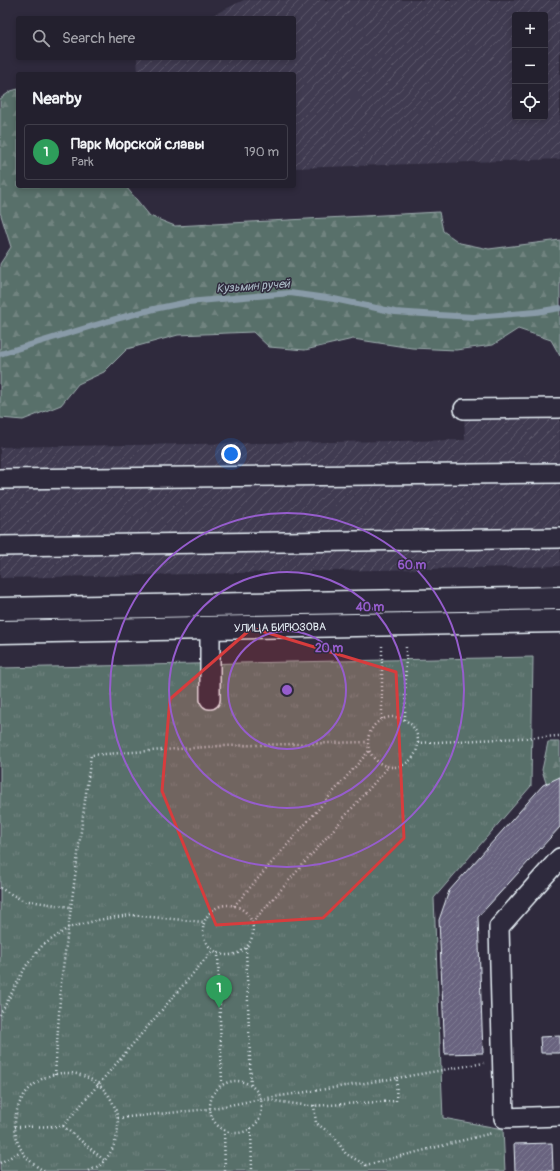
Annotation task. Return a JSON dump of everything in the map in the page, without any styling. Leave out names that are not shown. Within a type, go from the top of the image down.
[{"type":"main road","name":"УЛИЦА БИРЮЗОВА","points":[[0,608],[74,608],[560,598]]},
{"type":"main road","name":"УЛИЦА БИРЮЗОВА","points":[[0,632],[560,621]]},
{"type":"lane","points":[[464,409],[560,408]]},
{"type":"lane","points":[[0,479],[560,473]]},
{"type":"lane","points":[[0,546],[560,538]]},
{"type":"lane","points":[[210,628],[210,699]]},
{"type":"lane","points":[[560,858],[499,927],[504,1118],[560,1116]]},
{"type":"path","points":[[382,624],[382,719]]},
{"type":"path","points":[[405,720],[406,624]]},
{"type":"path","points":[[393,716],[405,720],[414,727],[417,735],[417,751],[412,759],[405,764],[397,767],[388,767],[373,759],[367,742],[368,734],[377,721],[382,719],[393,716]]},
{"type":"path","points":[[418,743],[560,736]]},
{"type":"path","points":[[55,1075],[61,984],[91,755],[221,746],[367,742]]},
{"type":"path","points":[[234,906],[369,751]]},
{"type":"path","points":[[252,923],[388,767]]},
{"type":"path","points":[[0,888],[22,900],[70,907]]},
{"type":"path","points":[[222,906],[234,906],[245,911],[250,918],[253,933],[246,948],[231,955],[213,950],[209,946],[203,931],[204,922],[214,909],[222,906]]},
{"type":"path","points":[[0,1014],[26,966],[42,946],[68,928],[98,920],[130,915],[204,922]]},
{"type":"path","points":[[246,948],[251,1086]]},
{"type":"path","points":[[63,1126],[213,950]]},
{"type":"path","points":[[218,952],[222,1085]]},
{"type":"path","points":[[118,1118],[209,1109],[502,1059]]},
{"type":"path","points":[[44,1171],[33,1165],[22,1152],[15,1134],[15,1117],[21,1099],[31,1087],[44,1078],[60,1073],[76,1074],[92,1079],[104,1089],[114,1103],[118,1118],[118,1134],[112,1151],[100,1165],[89,1171]]},
{"type":"path","points":[[261,1099],[314,1105],[396,1102],[397,1078]]},
{"type":"path","points":[[226,1082],[243,1082],[251,1086],[257,1092],[261,1099],[262,1108],[256,1124],[251,1128],[241,1133],[232,1133],[216,1125],[209,1109],[210,1101],[213,1093],[222,1085],[226,1082]]},
{"type":"path","points":[[314,1105],[316,1123],[333,1135],[346,1154],[366,1165],[492,1133],[504,1118]]},
{"type":"path","points":[[15,1126],[63,1126],[104,1160]]},
{"type":"path","points":[[251,1128],[252,1171]]},
{"type":"path","points":[[224,1130],[225,1171]]},
{"type":"path","points":[[0,1163],[22,1152]]},
{"type":"highlighted area","points":[[252,628],[396,672],[404,838],[323,918],[216,925],[162,791],[170,699]]},
{"type":"shaded area","points":[[244,0],[560,0],[560,159],[296,168],[296,72],[138,72],[137,60],[296,60],[296,16],[211,16]]},
{"type":"shaded area","points":[[560,408],[560,566],[0,578],[0,447],[465,440],[464,409]]},
{"type":"green space","points":[[16,90],[16,188],[127,188],[150,216],[175,226],[439,212],[443,231],[460,243],[489,249],[560,240],[560,356],[551,340],[518,329],[493,345],[456,350],[412,348],[353,339],[305,350],[269,347],[253,332],[178,335],[127,349],[104,372],[78,384],[61,405],[23,420],[0,418],[0,264],[11,247],[0,212],[0,99],[11,91]]},
{"type":"green space","points":[[533,657],[531,786],[434,898],[443,1118],[503,1129],[505,1171],[0,1171],[0,668]]},
{"type":"green space","points":[[548,742],[560,742],[560,785],[547,786],[542,770]]},
{"type":"building","points":[[560,777],[560,827],[478,917],[483,1053],[445,1054],[439,920],[449,891],[543,785]]},
{"type":"building","points":[[560,1036],[560,1053],[541,1053],[540,1037]]},
{"type":"building","points":[[552,1143],[553,1171],[515,1171],[514,1144]]},
{"type":"waterway","name":"Кузьмин ручей","points":[[0,354],[112,320],[154,309],[188,302],[290,293],[334,299],[395,312],[438,315],[474,317],[536,312],[560,308]]},
{"type":"place","name":"Парк Морской славы","points":[[219,1008]]}]
